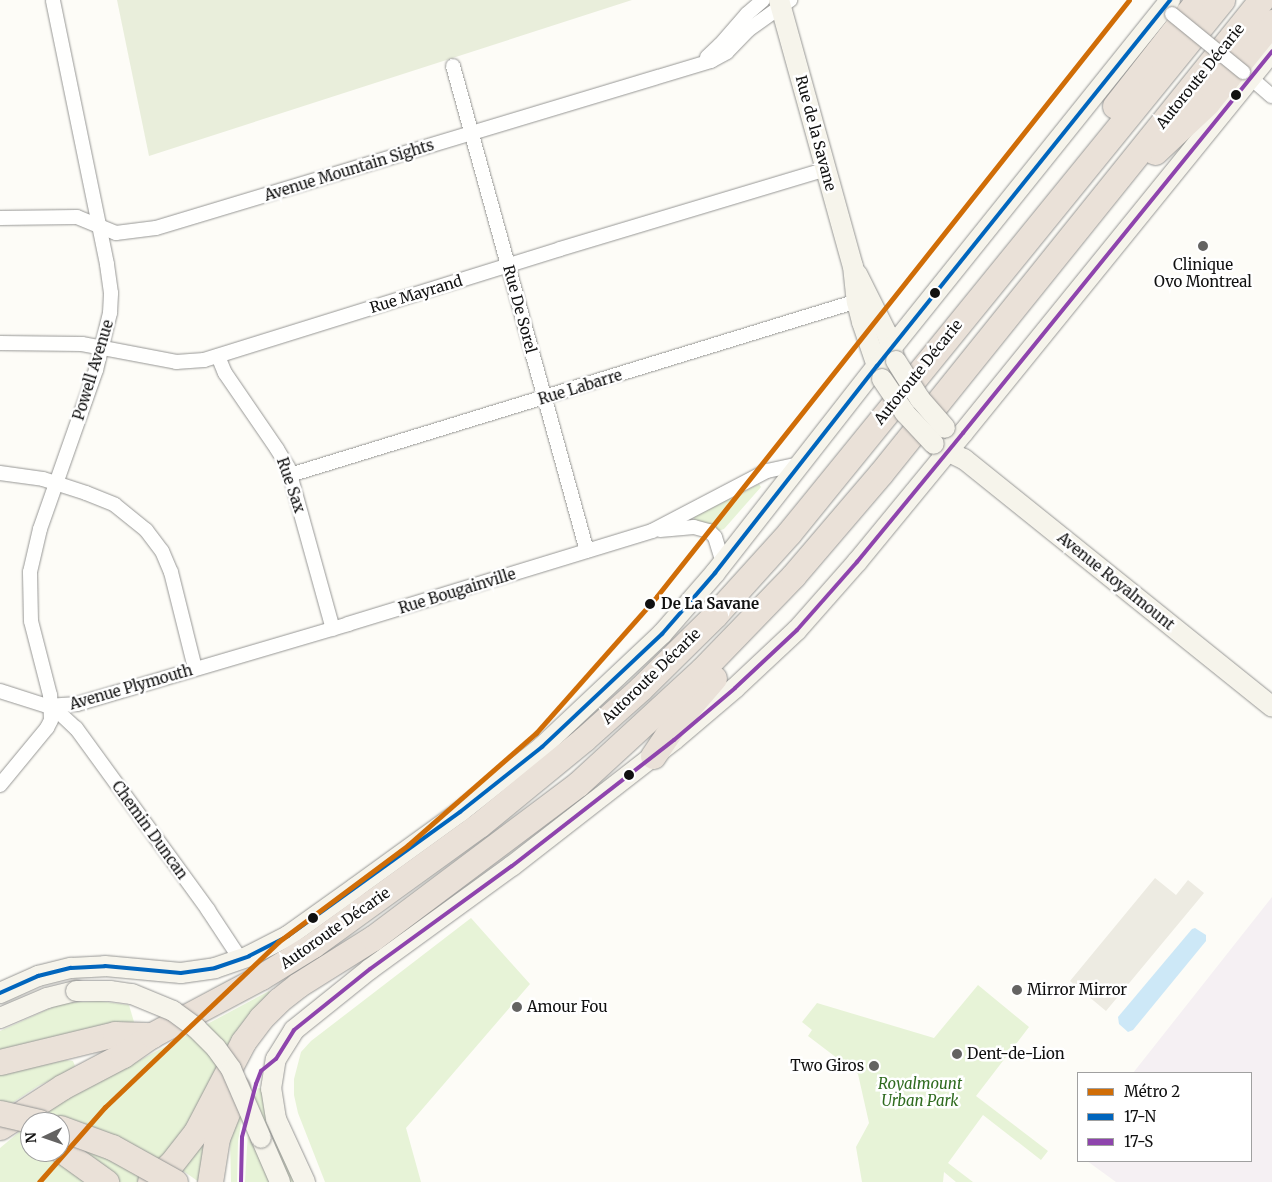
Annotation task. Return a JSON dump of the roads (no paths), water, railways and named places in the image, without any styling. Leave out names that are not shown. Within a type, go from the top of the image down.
[{"type":"highway","points":[[1046,213],[1101,123],[1198,0]]},
{"type":"highway","name":"Autoroute Décarie","points":[[0,1127],[27,1108],[123,1055],[152,1035],[262,977],[330,933],[472,830],[533,783],[641,688],[715,615],[789,533],[1046,213],[1114,134],[1222,0]]},
{"type":"highway","name":"Autoroute Décarie","points":[[150,1182],[171,1164],[196,1132],[236,1054],[261,1018],[298,985],[373,938],[578,784],[649,720],[737,635],[807,561],[864,494],[1261,0]]},
{"type":"highway","points":[[1085,219],[1207,103],[1272,22]]},
{"type":"highway","points":[[653,756],[676,722],[728,663],[737,635]]},
{"type":"highway","points":[[210,1182],[214,1148],[226,1114],[244,1072],[271,1031],[373,938]]},
{"type":"highway","points":[[0,1062],[115,1034],[152,1035]]},
{"type":"highway","points":[[0,1113],[20,1118]]},
{"type":"highway","points":[[0,1113],[20,1125]]},
{"type":"highway","points":[[224,1182],[226,1114]]},
{"type":"highway","points":[[70,1132],[112,1147],[175,1182]]},
{"type":"highway","points":[[70,1156],[106,1182]]},
{"type":"main road","name":"Rue de la Savane","points":[[778,2],[863,300],[905,414],[926,438],[950,446]]},
{"type":"main road","points":[[0,993],[38,976],[71,968],[105,966],[182,973],[208,970],[241,960],[272,945],[304,925],[460,812],[519,766],[662,634],[723,563],[800,464],[886,364],[1165,5]]},
{"type":"main road","points":[[305,1182],[279,1127],[272,1104],[271,1089],[274,1066],[289,1035],[316,1010],[512,866],[653,756],[735,688],[797,630],[857,562],[1247,75],[1272,51]]},
{"type":"main road","name":"Avenue Royalmount","points":[[950,446],[1272,707]]},
{"type":"main road","points":[[0,1018],[47,998],[76,991],[132,994],[160,1004],[190,1023],[207,1037],[224,1058],[236,1080],[280,1182]]},
{"type":"street","name":"Powell Avenue","points":[[52,706],[33,636],[29,586],[36,541],[102,348],[108,327],[111,300],[99,227],[53,0]]},
{"type":"street","name":"Avenue Mountain Sights","points":[[0,218],[77,217],[116,233],[156,228],[719,58],[778,2]]},
{"type":"street","name":"Avenue Mountain Sights","points":[[696,64],[715,50],[747,14],[778,2]]},
{"type":"street","points":[[1165,5],[1272,96]]},
{"type":"street","name":"Rue De Sorel","points":[[453,66],[588,551]]},
{"type":"street","name":"Rue Mayrand","points":[[0,343],[72,343],[182,362],[198,362],[508,265],[826,169]]},
{"type":"street","name":"Rue Labarre","points":[[290,475],[863,300]]},
{"type":"street","name":"Rue Sax","points":[[218,356],[225,373],[277,449],[290,475],[333,629]]},
{"type":"street","name":"Rue Bougainville","points":[[261,649],[333,629],[652,531],[767,471],[800,464]]},
{"type":"street","points":[[0,473],[55,482],[115,505],[134,519],[154,539],[173,577],[195,668]]},
{"type":"street","name":"Rue Bougainville","points":[[652,531],[694,527],[709,531],[716,537],[723,563]]},
{"type":"street","name":"Avenue Plymouth","points":[[0,691],[32,703],[52,706],[77,704],[261,649]]},
{"type":"street","points":[[0,784],[47,728],[52,706]]},
{"type":"street","name":"Chemin Duncan","points":[[52,706],[76,728],[208,910],[241,960]]},
{"type":"water","points":[[1195,928],[1206,935],[1206,941],[1133,1030],[1128,1032],[1119,1024],[1118,1017],[1192,929]]},
{"type":"metro line","name":"2","points":[[39,1182],[105,1107],[278,942],[408,845],[536,733],[657,596],[1129,0]]},
{"type":"place","name":"Clinique Ovo Montreal","points":[[1203,246]]},
{"type":"place","name":"De La Savane","points":[[650,604]]},
{"type":"place","name":"Mirror Mirror","points":[[1017,990]]},
{"type":"place","name":"Amour Fou","points":[[517,1007]]},
{"type":"place","name":"Dent-de-Lion","points":[[957,1054]]},
{"type":"place","name":"Two Giros","points":[[874,1066]]},
{"type":"park label","name":"Royalmount Urban Park","points":[[920,1092]]}]
